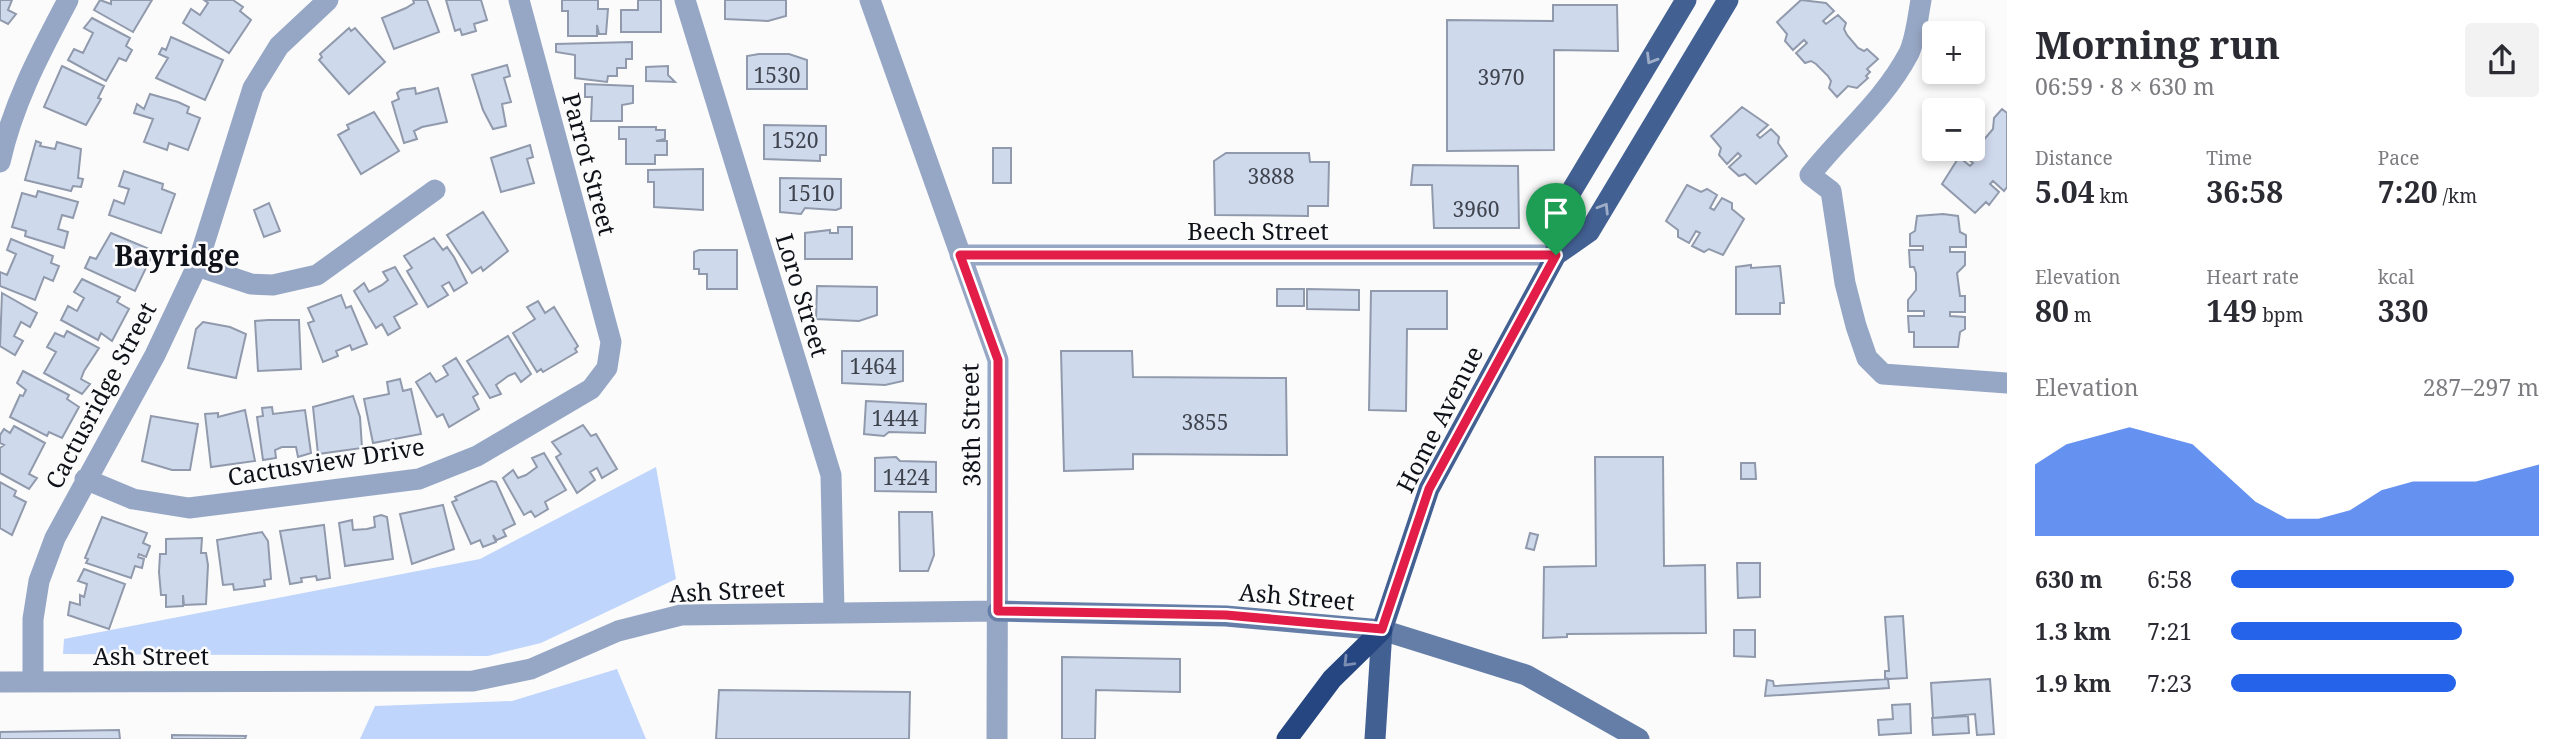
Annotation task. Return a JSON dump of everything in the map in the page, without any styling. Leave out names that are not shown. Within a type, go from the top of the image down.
[{"type":"highway","points":[[1287,739],[1332,679],[1382,629]]},
{"type":"main road","name":"Home Avenue","points":[[1556,255],[1557,215],[1686,0]]},
{"type":"main road","name":"Home Avenue","points":[[1375,739],[1382,629],[1429,489],[1556,255],[1589,232],[1728,0]]},
{"type":"street","points":[[0,162],[9,121],[31,69],[68,0]]},
{"type":"street","name":"Parrot Street","points":[[519,0],[611,342]]},
{"type":"street","name":"Loro Street","points":[[685,0],[831,475],[834,612]]},
{"type":"street","points":[[1921,0],[1910,50],[1876,105],[1828,152],[1810,175],[1831,191],[1845,283],[1867,358],[1883,374],[2007,383]]},
{"type":"street","name":"Cactusridge Street","points":[[33,682],[33,619],[39,582],[55,538],[155,355],[197,266],[253,88],[279,46],[326,1]]},
{"type":"street","name":"38th Street","points":[[871,3],[998,360],[996,739]]},
{"type":"street","points":[[197,266],[251,284],[273,285],[317,275],[435,190]]},
{"type":"street","name":"Beech Street","points":[[960,255],[1556,255]]},
{"type":"street","name":"Cactusview Drive","points":[[85,479],[133,499],[189,508],[419,479],[477,456],[591,389],[607,369],[611,342]]},
{"type":"street","name":"Ash Street","points":[[0,682],[473,681],[531,669],[618,631],[681,615],[998,611],[1226,615],[1382,629],[1526,675],[1639,739]]},
{"type":"shaded area","points":[[656,467],[676,579],[541,643],[488,656],[63,654],[64,639],[480,559]]},
{"type":"shaded area","points":[[617,669],[646,739],[360,739],[375,706],[512,701]]},
{"type":"building","points":[[0,0],[12,0],[8,10],[16,14],[8,24],[0,20]]},
{"type":"building","points":[[100,0],[111,4],[111,0],[152,0],[133,32],[94,10]]},
{"type":"building","points":[[204,0],[233,0],[243,7],[240,11],[251,20],[229,53],[183,23],[191,9],[200,15],[208,3]]},
{"type":"building","points":[[413,0],[427,0],[439,32],[394,49],[382,18],[406,8],[414,3]]},
{"type":"building","points":[[446,0],[481,0],[487,20],[474,24],[476,31],[462,35],[460,29],[455,31]]},
{"type":"building","points":[[562,0],[598,0],[598,9],[608,9],[606,34],[599,34],[597,25],[597,36],[568,36],[568,11],[562,11]]},
{"type":"building","points":[[638,0],[661,0],[661,32],[621,32],[621,10],[638,10]]},
{"type":"building","points":[[725,0],[786,0],[786,16],[768,21],[725,19]]},
{"type":"building","points":[[1801,0],[1826,3],[1834,11],[1823,21],[1826,24],[1838,15],[1846,23],[1844,29],[1858,48],[1864,51],[1867,49],[1878,59],[1867,69],[1870,72],[1866,76],[1868,78],[1857,88],[1848,86],[1837,97],[1829,88],[1831,81],[1828,76],[1811,61],[1805,63],[1796,53],[1807,43],[1804,40],[1793,50],[1785,41],[1787,34],[1777,22]]},
{"type":"building","points":[[1553,5],[1617,5],[1618,51],[1554,50],[1554,150],[1447,151],[1447,20],[1553,21]]},
{"type":"building","points":[[92,18],[130,38],[126,46],[132,50],[126,61],[119,58],[106,81],[68,60],[74,49],[83,53],[93,33],[84,28]]},
{"type":"building","points":[[349,28],[351,31],[355,28],[385,62],[349,94],[319,60],[322,57],[320,54]]},
{"type":"building","points":[[171,37],[223,60],[205,100],[156,78],[168,58],[159,54],[162,48],[166,50]]},
{"type":"building","points":[[632,42],[632,59],[626,59],[626,68],[617,68],[617,76],[608,76],[607,82],[575,78],[575,55],[556,52],[556,44]]},
{"type":"building","points":[[789,54],[807,60],[807,89],[747,89],[747,56]]},
{"type":"building","points":[[507,65],[510,76],[504,78],[511,102],[502,104],[506,126],[493,129],[483,110],[472,75]]},
{"type":"building","points":[[62,66],[104,86],[98,98],[101,99],[86,125],[44,107]]},
{"type":"building","points":[[668,66],[668,75],[675,82],[646,81],[646,67]]},
{"type":"building","points":[[585,84],[633,86],[633,103],[622,105],[622,121],[591,121],[592,97],[585,97]]},
{"type":"building","points":[[415,88],[416,94],[438,88],[447,122],[422,127],[414,131],[417,139],[404,143],[392,102],[399,99],[397,93],[401,90]]},
{"type":"building","points":[[150,94],[189,107],[187,113],[200,118],[188,150],[169,143],[167,150],[144,142],[153,119],[134,113],[137,104],[144,109]]},
{"type":"building","points":[[1742,107],[1768,125],[1757,135],[1760,138],[1771,129],[1779,137],[1778,143],[1787,156],[1756,184],[1745,174],[1739,176],[1729,167],[1741,156],[1738,153],[1727,164],[1719,155],[1721,148],[1711,136]]},
{"type":"building","points":[[2002,109],[2007,113],[2007,187],[2004,191],[1993,181],[1990,184],[1999,192],[1989,205],[1986,202],[1975,213],[1942,184],[1956,161],[1964,161],[1970,166],[1973,163],[1971,161],[1985,161],[1985,138],[1993,129],[1994,118]]},
{"type":"building","points":[[374,112],[399,151],[361,174],[338,135],[349,129],[347,125]]},
{"type":"building","points":[[764,125],[826,126],[826,155],[820,155],[820,161],[764,159]]},
{"type":"building","points":[[619,127],[656,127],[656,130],[665,130],[665,139],[656,141],[667,141],[667,155],[655,155],[655,164],[626,164],[626,139],[619,139]]},
{"type":"building","points":[[36,141],[41,143],[40,146],[55,149],[57,142],[81,149],[78,178],[83,179],[81,187],[73,186],[71,191],[25,180]]},
{"type":"building","points":[[530,145],[533,157],[527,159],[534,183],[501,192],[491,158]]},
{"type":"building","points":[[993,148],[1011,148],[1011,183],[993,183]]},
{"type":"building","points":[[1226,153],[1309,153],[1310,162],[1329,162],[1328,206],[1308,206],[1308,216],[1215,215],[1214,161]]},
{"type":"building","points":[[1413,165],[1518,166],[1519,228],[1434,228],[1432,185],[1411,185]]},
{"type":"building","points":[[703,169],[703,210],[654,207],[654,182],[648,182],[648,170]]},
{"type":"building","points":[[124,171],[163,184],[162,189],[175,194],[161,233],[109,215],[114,200],[124,204],[129,189],[119,186]]},
{"type":"building","points":[[780,178],[841,179],[841,208],[805,208],[801,214],[780,212]]},
{"type":"building","points":[[1687,185],[1701,192],[1707,189],[1717,195],[1710,208],[1714,210],[1722,198],[1732,203],[1732,209],[1744,219],[1723,255],[1709,249],[1704,252],[1692,246],[1700,233],[1696,231],[1689,243],[1678,237],[1678,230],[1666,221]]},
{"type":"building","points":[[38,191],[78,202],[73,218],[62,215],[58,229],[68,232],[64,248],[25,236],[26,231],[12,227],[22,193],[36,197]]},
{"type":"building","points":[[269,203],[280,231],[264,237],[254,210]]},
{"type":"building","points":[[483,212],[508,251],[483,271],[481,267],[472,273],[447,235]]},
{"type":"building","points":[[1917,216],[1958,216],[1960,232],[1966,235],[1966,247],[1950,247],[1950,252],[1965,252],[1965,265],[1957,273],[1960,296],[1965,296],[1965,312],[1950,312],[1950,316],[1965,317],[1965,329],[1960,332],[1958,347],[1914,347],[1914,332],[1909,332],[1908,316],[1924,316],[1924,311],[1908,311],[1908,300],[1916,290],[1916,273],[1914,267],[1910,267],[1909,250],[1923,250],[1923,246],[1910,246],[1910,234],[1915,231]]},
{"type":"building","points":[[838,227],[852,227],[852,259],[805,259],[805,233],[830,230],[830,233],[838,233]]},
{"type":"building","points":[[111,233],[154,251],[135,291],[85,268],[90,257],[96,259]]},
{"type":"building","points":[[434,238],[443,250],[447,247],[467,283],[454,291],[449,282],[442,286],[448,295],[428,307],[407,271],[412,268],[404,256]]},
{"type":"building","points":[[11,239],[53,256],[51,263],[59,266],[53,281],[44,277],[35,300],[0,286],[0,272],[7,275],[16,254],[7,250]]},
{"type":"building","points":[[737,250],[737,289],[707,289],[707,274],[699,274],[699,269],[694,269],[694,252]]},
{"type":"building","points":[[1751,265],[1751,268],[1780,266],[1784,303],[1780,303],[1780,314],[1736,314],[1736,267]]},
{"type":"building","points":[[395,267],[417,304],[394,317],[400,328],[388,335],[382,324],[376,328],[354,291],[364,283],[369,292],[382,285],[388,280],[383,272]]},
{"type":"building","points":[[82,279],[120,297],[117,302],[129,309],[112,341],[101,333],[98,340],[61,320],[68,306],[77,311],[84,298],[74,292]]},
{"type":"building","points":[[817,286],[877,287],[877,315],[859,321],[816,319]]},
{"type":"building","points":[[1277,289],[1304,289],[1304,306],[1277,306]]},
{"type":"building","points":[[1307,289],[1359,290],[1359,310],[1307,309]]},
{"type":"building","points":[[1371,291],[1447,291],[1447,329],[1407,329],[1406,411],[1369,410]]},
{"type":"building","points":[[2,293],[37,313],[30,327],[21,322],[14,336],[23,341],[15,355],[0,346]]},
{"type":"building","points":[[341,295],[346,308],[351,306],[367,344],[352,350],[350,345],[336,351],[338,356],[323,362],[308,323],[314,321],[308,308]]},
{"type":"building","points":[[538,301],[545,313],[554,307],[578,346],[575,349],[577,352],[543,372],[541,369],[537,372],[513,333],[535,319],[527,307]]},
{"type":"building","points":[[299,320],[301,369],[258,371],[255,321]]},
{"type":"building","points":[[203,322],[230,327],[246,334],[236,378],[188,368],[196,329]]},
{"type":"building","points":[[67,331],[99,348],[81,379],[90,384],[82,394],[44,373],[56,352],[47,347],[55,333],[64,337]]},
{"type":"building","points":[[508,336],[531,374],[521,382],[515,373],[508,376],[496,385],[501,394],[490,398],[467,361]]},
{"type":"building","points":[[842,351],[903,351],[903,381],[885,385],[842,383]]},
{"type":"building","points":[[1061,351],[1132,351],[1133,377],[1286,378],[1287,455],[1133,454],[1133,469],[1064,471]]},
{"type":"building","points":[[456,358],[478,394],[473,397],[479,409],[449,427],[443,414],[437,417],[416,382],[430,373],[436,382],[448,375],[443,366]]},
{"type":"building","points":[[23,371],[69,395],[67,399],[79,407],[62,438],[49,432],[47,436],[10,417],[20,395],[23,396],[26,390],[17,383]]},
{"type":"building","points":[[400,379],[403,391],[411,389],[421,434],[373,443],[364,399],[389,394],[387,382]]},
{"type":"building","points":[[353,396],[360,417],[362,448],[318,454],[313,407]]},
{"type":"building","points":[[866,401],[926,404],[925,433],[889,432],[884,436],[864,434]]},
{"type":"building","points":[[272,407],[273,414],[305,410],[311,453],[298,457],[296,447],[282,447],[275,450],[276,458],[263,460],[257,417],[263,416],[262,408]]},
{"type":"building","points":[[245,410],[255,461],[211,467],[205,414],[218,413],[218,417]]},
{"type":"building","points":[[151,416],[198,424],[190,470],[172,470],[142,461]]},
{"type":"building","points":[[583,425],[591,436],[596,434],[617,469],[602,478],[597,468],[590,472],[595,480],[577,493],[556,457],[561,454],[552,442]]},
{"type":"building","points":[[14,426],[45,443],[29,474],[37,478],[29,489],[0,473],[0,448],[4,445],[0,443],[0,435],[4,429],[10,433]]},
{"type":"building","points":[[544,453],[566,490],[545,502],[548,509],[535,517],[531,511],[524,515],[503,478],[513,470],[518,478],[526,475],[537,467],[532,458]]},
{"type":"building","points":[[896,457],[900,461],[936,462],[936,492],[875,491],[875,458]]},
{"type":"building","points":[[1595,457],[1663,457],[1664,566],[1705,565],[1706,633],[1567,634],[1567,637],[1543,638],[1544,567],[1596,566]]},
{"type":"building","points":[[1741,463],[1755,463],[1756,479],[1741,479]]},
{"type":"building","points":[[491,481],[496,482],[515,524],[503,530],[506,536],[497,540],[493,535],[496,542],[483,547],[480,540],[471,544],[452,502],[457,500],[455,497]]},
{"type":"building","points":[[0,482],[16,491],[14,496],[26,502],[12,535],[0,528]]},
{"type":"building","points":[[443,505],[454,549],[412,564],[400,514]]},
{"type":"building","points":[[899,512],[932,512],[934,555],[928,571],[900,571]]},
{"type":"building","points":[[102,517],[147,533],[143,543],[150,546],[146,557],[139,554],[138,557],[144,559],[142,568],[135,566],[131,578],[86,563],[88,559],[85,558]]},
{"type":"building","points":[[374,517],[387,517],[393,559],[345,566],[339,523],[352,520],[353,530],[367,529],[375,527]]},
{"type":"building","points":[[324,525],[330,578],[301,578],[302,582],[290,584],[280,531]]},
{"type":"building","points":[[262,532],[268,541],[271,579],[264,580],[265,586],[234,590],[233,584],[223,585],[217,540]]},
{"type":"building","points":[[1530,533],[1538,535],[1534,550],[1526,548]]},
{"type":"building","points":[[202,538],[201,553],[206,553],[208,565],[206,604],[184,605],[183,595],[183,606],[166,607],[166,595],[161,595],[159,572],[160,554],[166,554],[166,539]]},
{"type":"building","points":[[1737,563],[1760,563],[1760,597],[1738,598]]},
{"type":"building","points":[[84,569],[125,584],[109,629],[68,615],[70,602],[80,605],[80,595],[84,597],[87,584],[78,581]]},
{"type":"building","points":[[1903,616],[1907,678],[1885,678],[1885,671],[1889,671],[1885,617]]},
{"type":"building","points":[[1734,630],[1755,630],[1755,657],[1734,656]]},
{"type":"building","points":[[1062,657],[1180,659],[1180,692],[1096,690],[1095,739],[1062,739]]},
{"type":"building","points":[[1888,679],[1889,688],[1765,696],[1767,680],[1773,681],[1774,686]]},
{"type":"building","points":[[1990,679],[1994,734],[1977,735],[1975,714],[1933,718],[1931,683]]},
{"type":"building","points":[[719,690],[910,692],[909,739],[716,739]]},
{"type":"building","points":[[1910,704],[1911,733],[1879,735],[1878,720],[1893,719],[1892,705]]},
{"type":"building","points":[[1968,716],[1969,733],[1933,735],[1932,718]]},
{"type":"building","points":[[119,730],[120,739],[0,739],[0,732]]},
{"type":"building","points":[[172,735],[246,736],[245,739],[172,739]]},
{"type":"district","name":"Bayridge","points":[[177,255]]},
{"type":"route","points":[[960,255],[1556,255],[1429,489],[1382,629],[1226,615],[998,611],[998,360],[960,255]]}]
